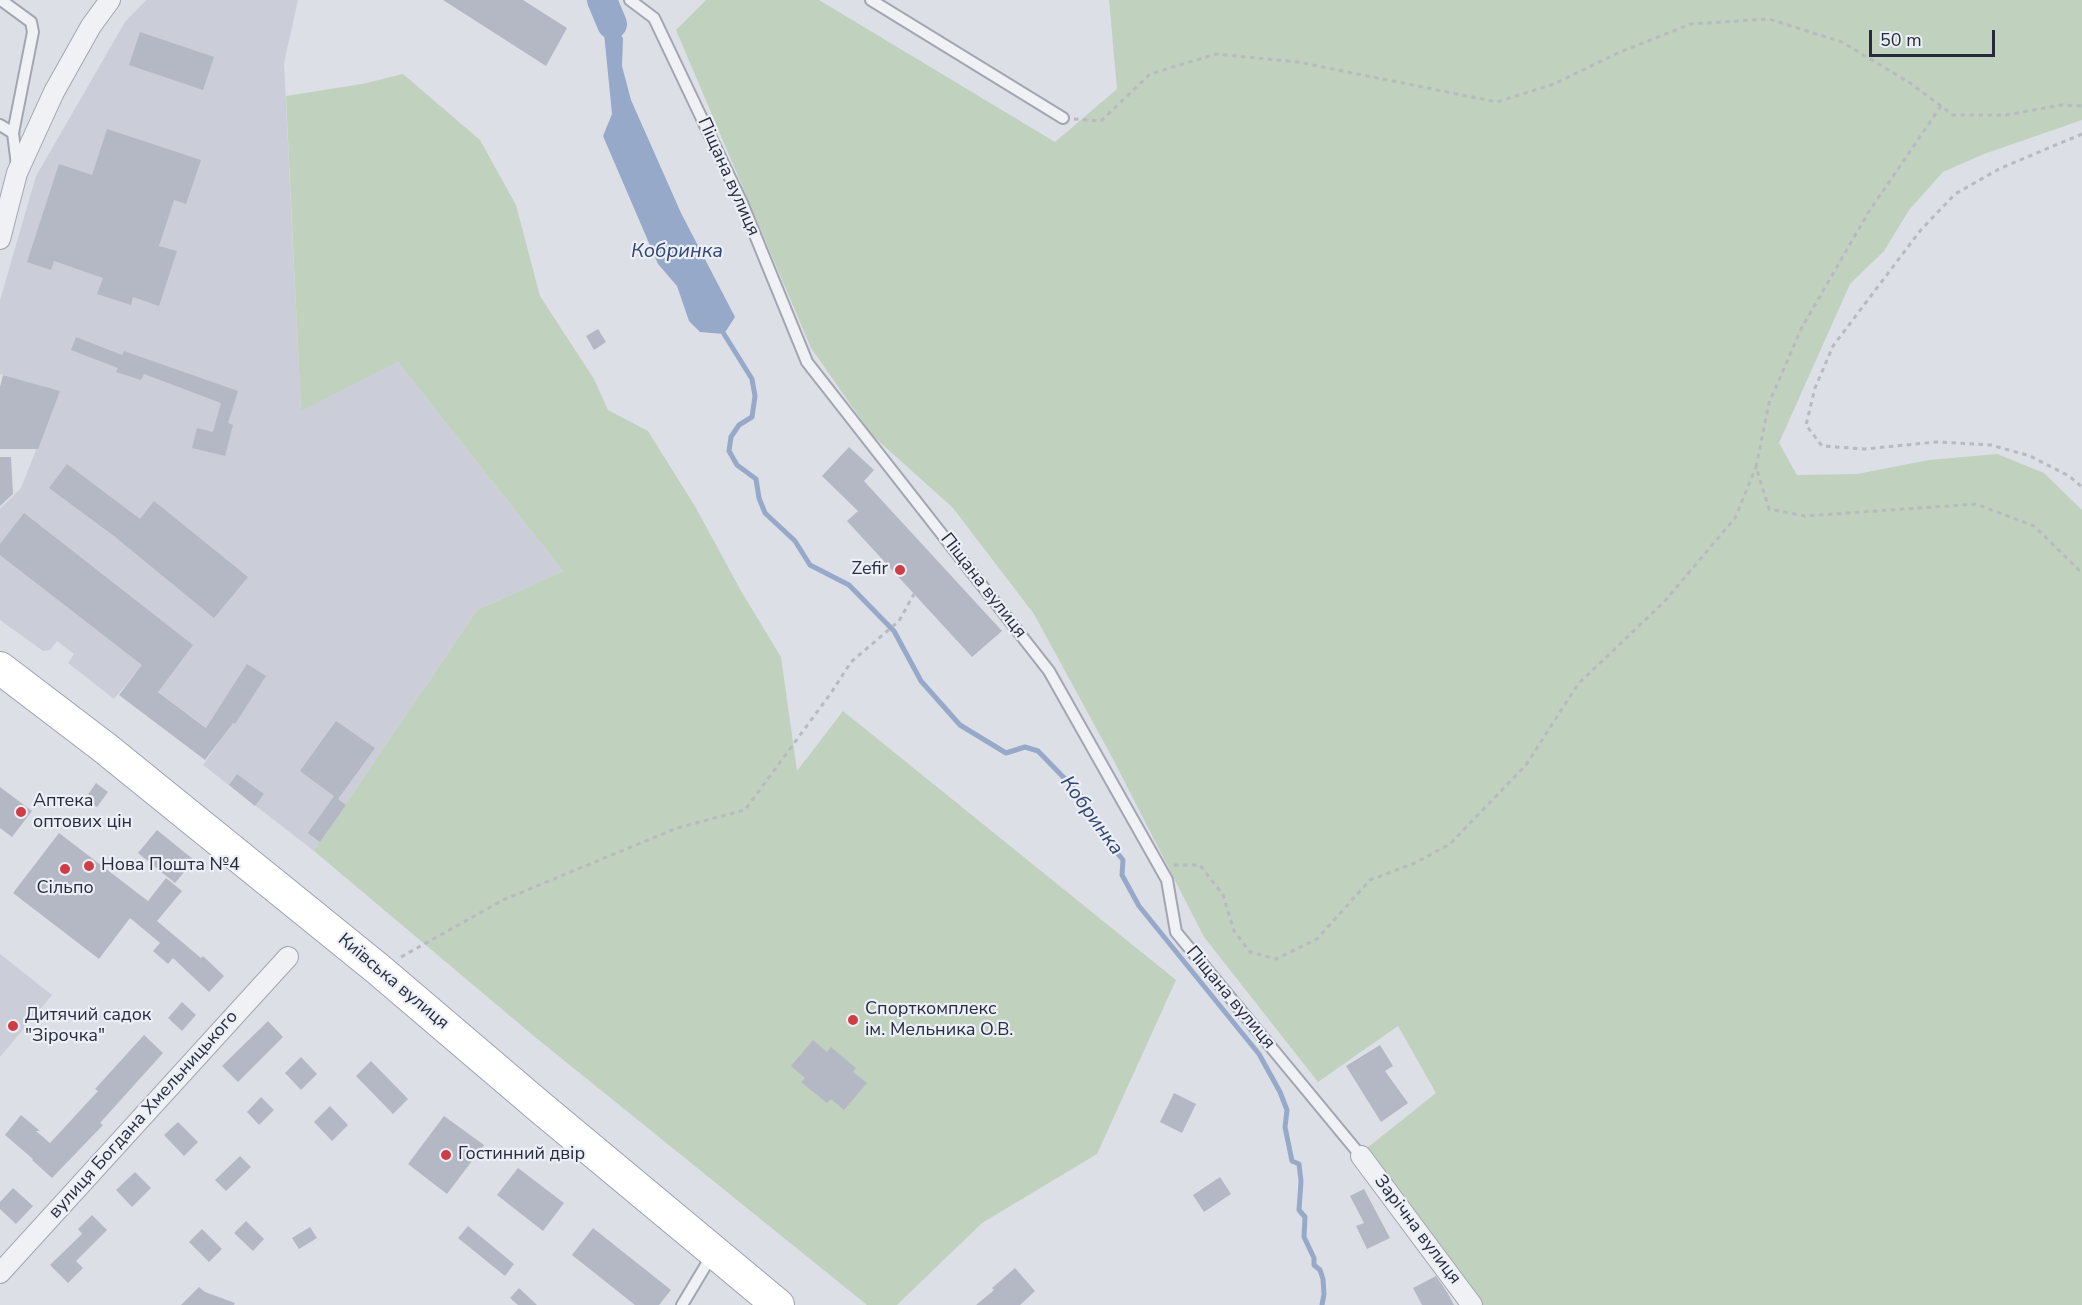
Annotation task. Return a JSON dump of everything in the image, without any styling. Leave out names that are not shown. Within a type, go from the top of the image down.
[{"type":"main road","name":"Київська вулиця","points":[[0,668],[105,748],[378,969],[778,1305]]},
{"type":"street","points":[[0,238],[17,173],[54,92],[91,26],[110,0]]},
{"type":"street","name":"вулиця Богдана Хмельницького","points":[[0,1273],[288,957]]},
{"type":"street","name":"Зарічна вулиця","points":[[1361,1156],[1472,1305]]},
{"type":"lane","points":[[0,0],[31,22],[33,32],[13,133],[17,173]]},
{"type":"lane","name":"Піщана вулиця","points":[[630,0],[654,18],[742,204],[807,362],[1049,670],[1167,880],[1176,932],[1361,1156]]},
{"type":"lane","points":[[871,0],[1064,118]]},
{"type":"lane","points":[[0,125],[13,133]]},
{"type":"lane","points":[[682,1305],[713,1252]]},
{"type":"path","points":[[1064,118],[1101,121],[1150,74],[1216,54],[1299,62],[1497,102],[1554,84],[1620,52],[1691,24],[1768,19],[1842,42],[1910,83],[1953,115],[2006,115],[2061,105],[2082,106]]},
{"type":"path","points":[[1162,872],[1176,864],[1200,866],[1223,895],[1234,931],[1250,952],[1276,959],[1317,939],[1370,880],[1415,863],[1450,844],[1526,765],[1578,684],[1664,602],[1735,518],[1756,467],[1769,403],[1801,329],[1868,213],[1941,106]]},
{"type":"path","points":[[2082,134],[1999,169],[1955,194],[1920,231],[1833,346],[1815,388],[1806,425],[1822,446],[1865,449],[1935,442],[1991,445],[2030,456],[2069,476],[2082,487]]},
{"type":"path","points":[[1756,467],[1769,509],[1805,516],[1976,504],[2034,526],[2082,573]]},
{"type":"path","points":[[378,969],[503,900],[677,828],[745,810],[852,662],[899,621],[914,594]]},
{"type":"shaded area","points":[[146,0],[298,0],[284,63],[301,410],[398,362],[563,571],[477,610],[314,851],[203,765],[221,739],[135,674],[114,699],[68,663],[74,654],[57,641],[50,650],[43,651],[0,620],[0,509],[21,488],[59,391],[0,374],[0,300],[36,176],[125,22]]},
{"type":"shaded area","name":"Дитячий садок \"Зірочка\"","points":[[0,954],[52,995],[0,1057]]},
{"type":"green space","points":[[706,0],[819,0],[1055,142],[1117,89],[1109,0],[2082,0],[2082,120],[1984,154],[1943,172],[1909,210],[1884,251],[1850,284],[1779,443],[1797,475],[1857,474],[1929,460],[1997,454],[2044,473],[2082,510],[2082,1305],[1482,1305],[1367,1148],[1436,1093],[1398,1026],[1318,1082],[1204,937],[1114,761],[1034,614],[953,508],[872,435],[811,348],[676,30]]},
{"type":"green space","points":[[403,74],[480,140],[516,205],[540,296],[594,379],[608,410],[648,431],[696,508],[741,591],[781,657],[797,771],[843,711],[1176,980],[1097,1154],[982,1223],[897,1305],[867,1305],[535,1037],[314,851],[477,610],[563,571],[398,362],[301,411],[286,96],[362,84]]},
{"type":"water","name":"Кобринка","points":[[612,24],[623,38],[622,66],[631,100],[681,213],[735,317],[724,334],[700,332],[689,321],[677,286],[658,264],[603,136],[612,114],[604,33]]},
{"type":"building","points":[[443,0],[523,0],[567,28],[546,66]]},
{"type":"building","points":[[140,32],[214,57],[203,90],[129,65]]},
{"type":"building","points":[[107,129],[201,160],[186,204],[174,200],[159,246],[177,251],[159,306],[133,297],[131,305],[97,294],[103,278],[54,261],[51,270],[27,262],[59,164],[92,175]]},
{"type":"building","points":[[598,329],[606,342],[594,350],[586,336]]},
{"type":"building","points":[[76,337],[122,355],[124,351],[238,391],[228,423],[233,425],[225,456],[192,448],[197,428],[213,432],[221,403],[144,374],[141,380],[116,372],[118,368],[71,350]]},
{"type":"building","points":[[3,375],[60,391],[38,449],[0,449],[0,387]]},
{"type":"building","points":[[849,447],[874,470],[864,481],[1002,631],[972,657],[847,521],[858,511],[822,476]]},
{"type":"building","points":[[0,457],[11,457],[13,494],[0,506]]},
{"type":"building","points":[[67,464],[140,519],[154,501],[248,577],[214,618],[114,536],[49,488]]},
{"type":"building","points":[[24,513],[193,645],[158,692],[206,728],[247,664],[266,676],[235,724],[233,723],[205,760],[119,695],[142,665],[0,555],[0,544]]},
{"type":"building","points":[[336,721],[375,748],[338,799],[346,805],[320,842],[308,833],[334,796],[300,771]]},
{"type":"building","points":[[237,774],[264,794],[255,806],[229,785]]},
{"type":"building","points":[[96,783],[108,792],[97,807],[85,799]]},
{"type":"building","points":[[0,787],[32,811],[12,837],[0,828]]},
{"type":"building","points":[[157,830],[194,860],[175,883],[138,853]]},
{"type":"building","points":[[59,833],[148,901],[166,878],[182,891],[157,921],[201,958],[203,956],[224,976],[209,992],[173,958],[168,964],[153,951],[160,943],[130,918],[99,959],[13,893]]},
{"type":"building","points":[[182,1002],[196,1015],[182,1031],[168,1018]]},
{"type":"building","points":[[268,1021],[283,1037],[238,1082],[222,1066]]},
{"type":"building","points":[[144,1035],[163,1053],[100,1123],[103,1125],[52,1178],[5,1135],[21,1115],[50,1143],[98,1091],[95,1089]]},
{"type":"building","points":[[813,1040],[827,1052],[831,1047],[856,1068],[853,1072],[867,1083],[844,1110],[831,1099],[827,1103],[801,1082],[805,1078],[791,1066]]},
{"type":"building","points":[[1380,1045],[1393,1066],[1385,1071],[1408,1103],[1381,1122],[1346,1066]]},
{"type":"building","points":[[301,1057],[317,1074],[301,1090],[285,1073]]},
{"type":"building","points":[[371,1061],[408,1099],[393,1114],[356,1076]]},
{"type":"building","points":[[1174,1093],[1196,1104],[1182,1133],[1160,1122]]},
{"type":"building","points":[[261,1097],[274,1110],[259,1125],[247,1112]]},
{"type":"building","points":[[330,1106],[348,1125],[332,1141],[314,1122]]},
{"type":"building","name":"Гостинний двір","points":[[444,1116],[484,1145],[447,1194],[408,1164]]},
{"type":"building","points":[[178,1122],[198,1142],[184,1156],[164,1135]]},
{"type":"building","points":[[240,1156],[251,1167],[226,1191],[215,1180]]},
{"type":"building","points":[[518,1168],[564,1203],[543,1231],[497,1195]]},
{"type":"building","points":[[135,1172],[151,1188],[132,1207],[116,1190]]},
{"type":"building","points":[[1220,1177],[1231,1194],[1204,1212],[1193,1195]]},
{"type":"building","points":[[13,1188],[33,1206],[16,1224],[0,1209],[0,1202]]},
{"type":"building","points":[[1364,1189],[1390,1238],[1367,1249],[1356,1226],[1364,1223],[1350,1196]]},
{"type":"building","points":[[92,1215],[107,1230],[76,1261],[83,1268],[68,1283],[50,1265],[82,1234],[78,1229]]},
{"type":"building","points":[[246,1221],[264,1239],[253,1251],[234,1233]]},
{"type":"building","points":[[468,1226],[514,1264],[505,1276],[458,1238]]},
{"type":"building","points":[[310,1227],[317,1238],[299,1249],[292,1238]]},
{"type":"building","points":[[593,1228],[671,1290],[659,1305],[635,1305],[572,1255]]},
{"type":"building","points":[[202,1229],[222,1249],[209,1262],[189,1242]]},
{"type":"building","points":[[1015,1268],[1035,1291],[1020,1305],[976,1305],[994,1290],[992,1288]]},
{"type":"building","points":[[1436,1276],[1454,1305],[1422,1305],[1413,1288]]},
{"type":"building","points":[[199,1287],[205,1292],[235,1303],[234,1305],[181,1305]]},
{"type":"building","points":[[519,1288],[537,1305],[518,1305],[510,1298]]},
{"type":"waterway","name":"Кобринка","points":[[602,0],[612,24]]},
{"type":"waterway","name":"Кобринка","points":[[724,334],[752,379],[755,396],[752,417],[739,425],[731,437],[729,451],[737,465],[756,479],[759,498],[765,513],[795,541],[810,565],[849,585],[894,631],[921,681],[960,725],[1006,753],[1025,747],[1038,751],[1082,797],[1082,810],[1123,860],[1122,875],[1139,906],[1259,1054],[1287,1110],[1285,1127],[1292,1161],[1299,1164],[1301,1181],[1299,1210],[1305,1217],[1304,1237],[1314,1258],[1314,1265],[1320,1270],[1323,1279],[1322,1305]]},
{"type":"place","name":"Zefir","points":[[900,570]]},
{"type":"place","name":"Аптека оптових цін","points":[[21,812]]},
{"type":"place","name":"Нова Пошта №4","points":[[89,866]]},
{"type":"place","name":"Сільпо","points":[[65,869]]},
{"type":"place","name":"Спорткомплекс ім. Мельника О.В.","points":[[853,1020]]},
{"type":"place","name":"Дитячий садок \"Зірочка\"","points":[[13,1026]]},
{"type":"place","name":"Гостинний двір","points":[[446,1155]]}]
